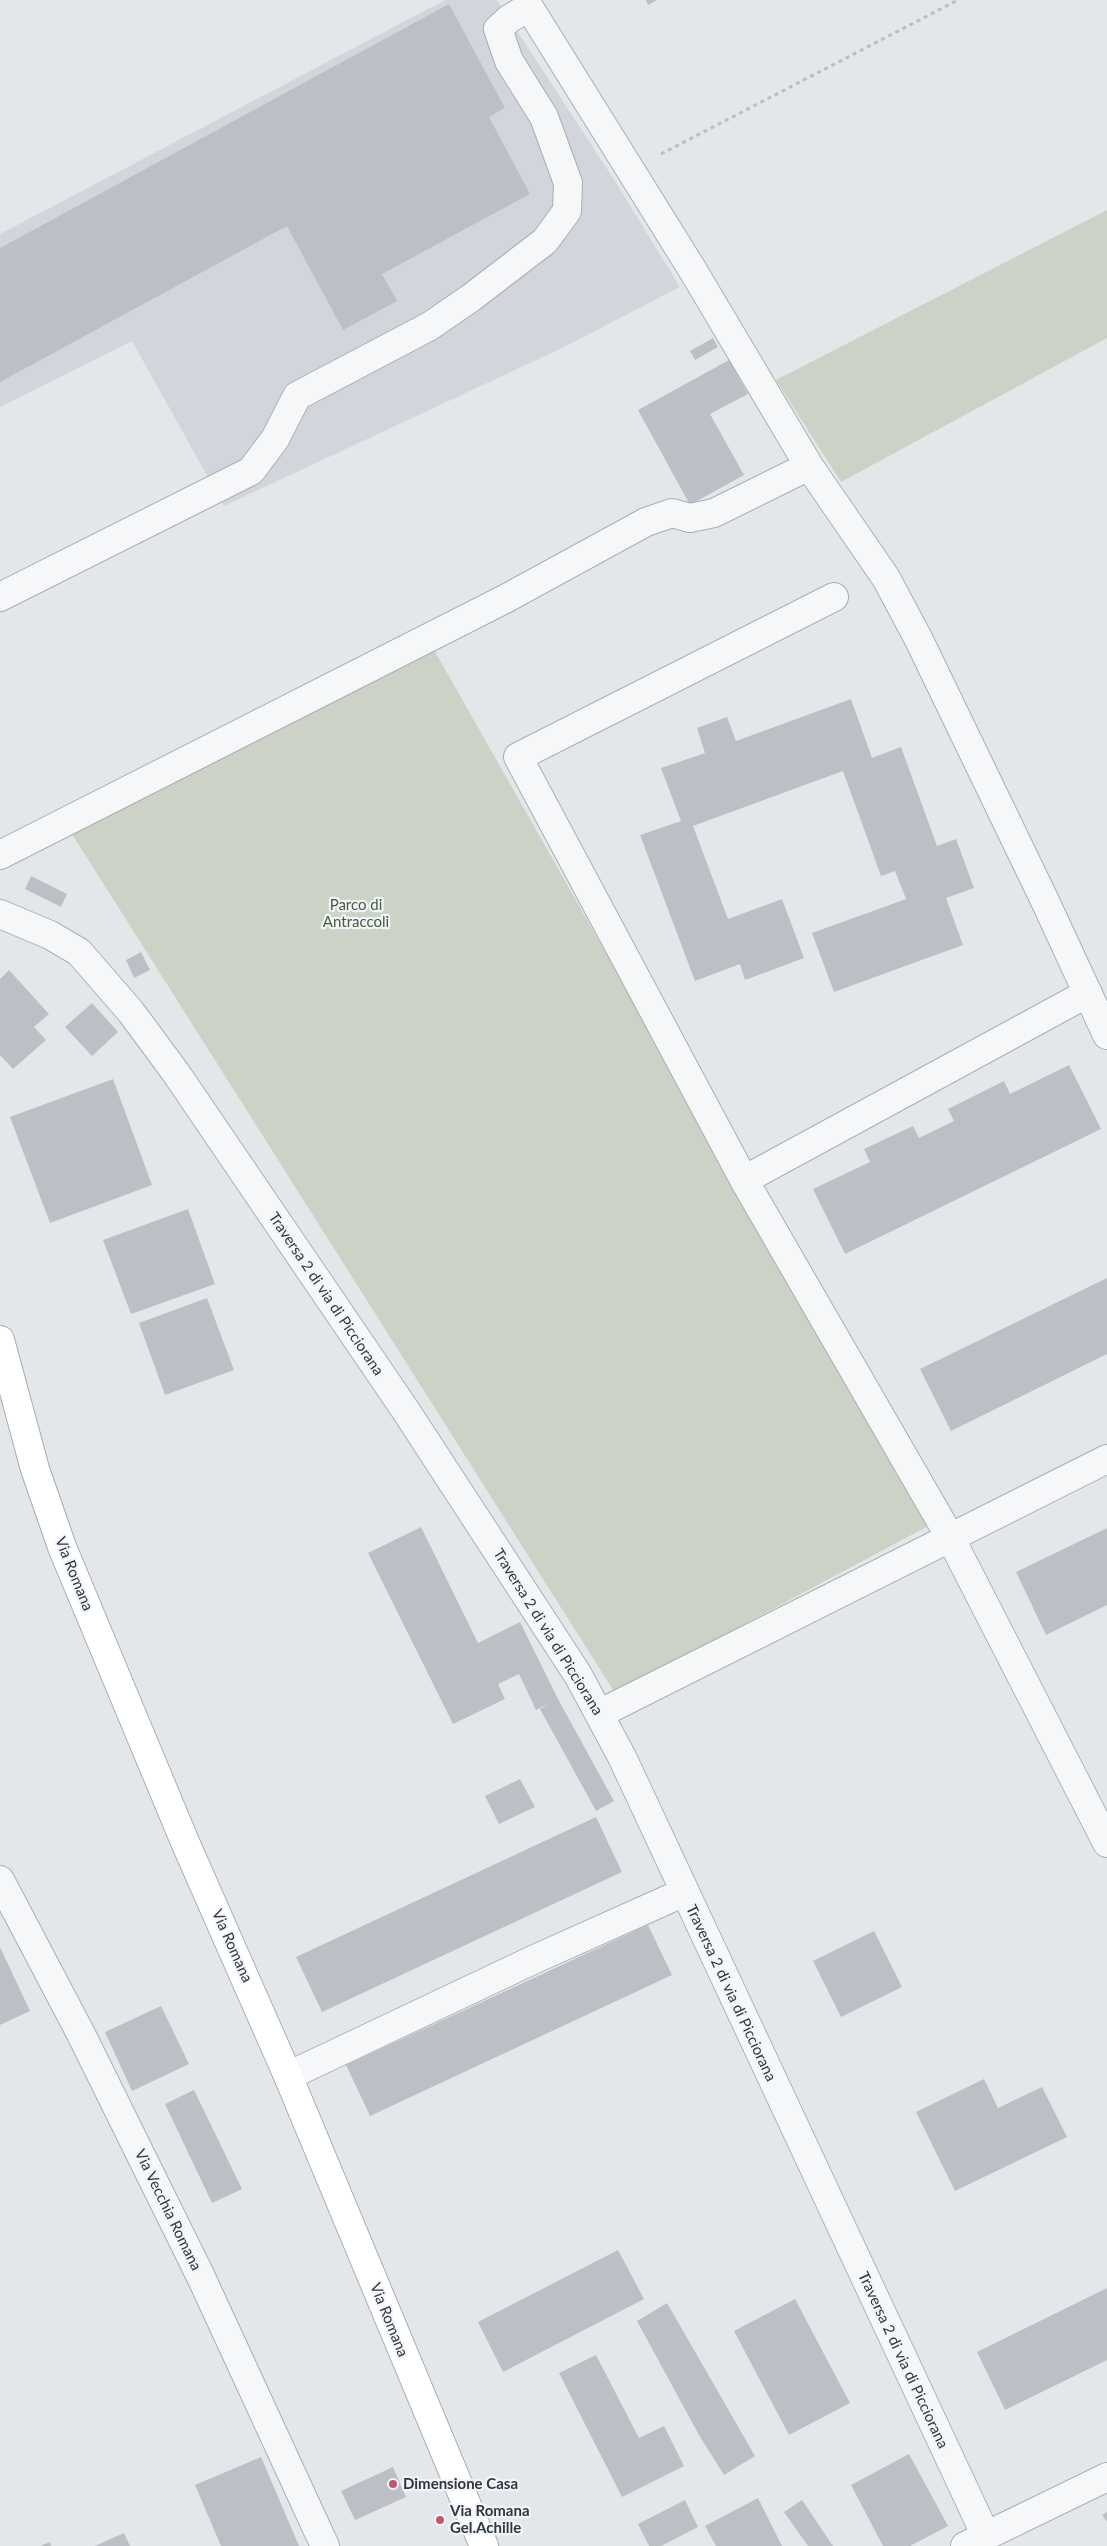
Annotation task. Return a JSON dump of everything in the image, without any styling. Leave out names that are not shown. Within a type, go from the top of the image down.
[{"type":"main road","name":"Via Romana","points":[[0,1340],[35,1469],[62,1547],[185,1842],[288,2076],[484,2546]]},
{"type":"street","points":[[0,597],[251,471],[275,439],[296,396],[430,326],[472,297],[545,241],[567,211],[568,183],[544,117],[509,61],[498,29],[509,19],[529,7],[692,269],[809,466],[894,594],[1045,901],[1107,1035]]},
{"type":"street","points":[[0,856],[505,599],[646,522],[672,513],[690,518],[714,513],[809,466]]},
{"type":"street","points":[[834,596],[518,757],[744,1180],[950,1537],[1107,1843]]},
{"type":"street","name":"Traversa 2 di via di Picciorana","points":[[0,914],[50,936],[79,952],[131,1012],[176,1073],[406,1412],[578,1674],[626,1766],[976,2541]]},
{"type":"street","points":[[744,1180],[1088,993]]},
{"type":"street","points":[[599,1714],[1107,1459]]},
{"type":"street","name":"Via Vecchia Romana","points":[[0,1880],[82,2034],[201,2276],[326,2546]]},
{"type":"street","points":[[288,2076],[535,1958],[669,1899]]},
{"type":"street","points":[[976,2541],[1107,2477]]},
{"type":"path","points":[[629,170],[958,0]]},
{"type":"shaded area","points":[[445,0],[497,0],[613,178],[680,287],[562,348],[224,506],[132,341],[0,407],[0,234]]},
{"type":"green space","points":[[1107,210],[1107,338],[841,482],[776,380]]},
{"type":"green space","name":"Parco di Antraccoli","points":[[433,648],[930,1525],[615,1693],[72,834]]},
{"type":"building","points":[[646,0],[657,0],[648,5]]},
{"type":"building","points":[[449,4],[505,108],[489,117],[530,194],[382,274],[397,301],[343,330],[287,226],[0,382],[0,248]]},
{"type":"building","points":[[713,338],[718,347],[695,360],[690,351]]},
{"type":"building","points":[[729,360],[748,394],[710,414],[744,475],[690,505],[638,410]]},
{"type":"building","points":[[851,699],[872,758],[901,747],[937,846],[956,839],[974,888],[946,898],[963,945],[834,992],[812,933],[906,899],[895,871],[881,876],[843,771],[693,826],[728,919],[782,899],[804,958],[745,980],[740,964],[695,981],[640,835],[681,821],[661,768],[705,753],[697,728],[727,717],[736,741]]},
{"type":"building","points":[[31,876],[67,894],[61,907],[25,889]]},
{"type":"building","points":[[141,952],[150,970],[134,978],[126,960]]},
{"type":"building","points":[[9,970],[49,1014],[34,1027],[46,1040],[13,1069],[0,1055],[0,979]]},
{"type":"building","points":[[92,1003],[118,1032],[92,1056],[65,1027]]},
{"type":"building","points":[[1069,1065],[1101,1129],[845,1254],[813,1189],[870,1162],[864,1149],[913,1126],[919,1138],[954,1121],[948,1109],[1004,1081],[1010,1094]]},
{"type":"building","points":[[113,1079],[152,1185],[50,1223],[10,1117]]},
{"type":"building","points":[[188,1209],[215,1284],[131,1314],[103,1240]]},
{"type":"building","points":[[1107,1278],[1107,1354],[951,1431],[920,1369]]},
{"type":"building","points":[[207,1298],[234,1370],[165,1395],[139,1323]]},
{"type":"building","points":[[421,1527],[478,1643],[520,1622],[558,1699],[614,1801],[596,1811],[540,1709],[552,1702],[536,1710],[519,1674],[498,1684],[505,1699],[453,1724],[368,1553]]},
{"type":"building","points":[[1107,1528],[1107,1605],[1046,1635],[1016,1572]]},
{"type":"building","points":[[520,1779],[535,1807],[499,1824],[485,1796]]},
{"type":"building","points":[[596,1817],[622,1872],[322,2012],[296,1957]]},
{"type":"building","points":[[648,1925],[672,1975],[370,2116],[346,2065]]},
{"type":"building","points":[[874,1931],[902,1987],[841,2017],[813,1961]]},
{"type":"building","points":[[0,1947],[30,2011],[0,2025]]},
{"type":"building","points":[[161,2006],[189,2064],[132,2091],[105,2032]]},
{"type":"building","points":[[984,2079],[998,2108],[1042,2087],[1067,2137],[955,2191],[916,2112]]},
{"type":"building","points":[[194,2090],[242,2189],[212,2203],[165,2104]]},
{"type":"building","points":[[618,2250],[644,2299],[503,2372],[478,2322]]},
{"type":"building","points":[[1107,2288],[1107,2360],[1005,2410],[977,2352]]},
{"type":"building","points":[[795,2299],[850,2403],[789,2435],[734,2331]]},
{"type":"building","points":[[667,2303],[755,2456],[724,2475],[699,2435],[637,2321]]},
{"type":"building","points":[[596,2355],[639,2438],[664,2426],[684,2466],[622,2497],[559,2373]]},
{"type":"building","points":[[909,2454],[948,2526],[910,2546],[883,2546],[851,2485]]},
{"type":"building","points":[[261,2457],[299,2546],[221,2546],[195,2485]]},
{"type":"building","points":[[393,2467],[406,2497],[355,2520],[341,2491]]},
{"type":"building","points":[[758,2498],[782,2546],[716,2546],[705,2526]]},
{"type":"building","points":[[685,2500],[698,2527],[661,2546],[649,2546],[638,2524]]},
{"type":"building","points":[[802,2500],[833,2546],[808,2546],[784,2512]]},
{"type":"building","points":[[1107,2512],[1107,2522],[1102,2515]]},
{"type":"building","points":[[124,2533],[130,2546],[95,2546]]},
{"type":"building","points":[[50,2542],[51,2546],[40,2546]]},
{"type":"place","name":"Dimensione Casa","points":[[393,2484]]},
{"type":"place","name":"Via Romana Gel.Achille","points":[[440,2520]]}]
